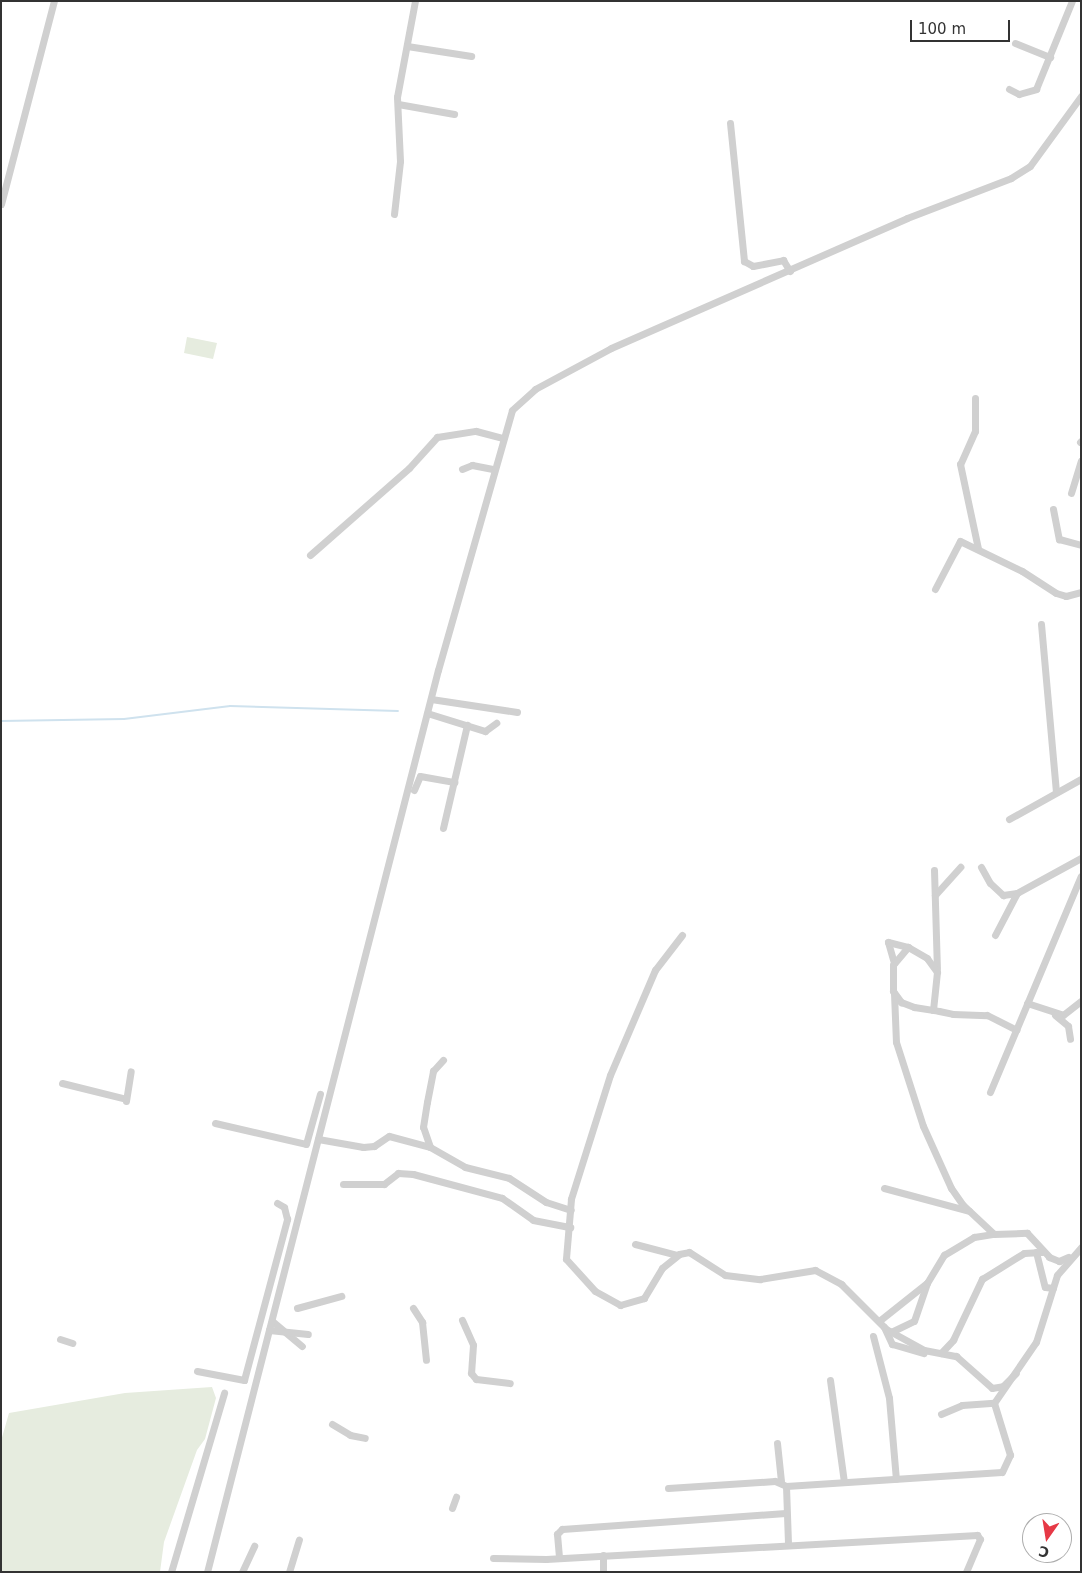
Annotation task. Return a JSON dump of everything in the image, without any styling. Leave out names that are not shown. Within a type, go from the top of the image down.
[{"type":"street","points":[[1,204],[54,1]]},
{"type":"street","points":[[394,214],[400,160],[398,104],[415,1]]},
{"type":"street","points":[[1009,89],[1020,94],[1034,92],[1072,1]]},
{"type":"street","points":[[1015,43],[1050,57]]},
{"type":"street","points":[[407,46],[471,56]]},
{"type":"street","points":[[207,1572],[413,779],[427,713],[493,470],[512,410],[535,389],[610,348],[1022,172],[1081,96]]},
{"type":"street","points":[[398,104],[454,114]]},
{"type":"street","points":[[730,123],[744,261],[753,266],[783,260],[790,271]]},
{"type":"street","points":[[975,398],[975,431],[960,464],[978,549]]},
{"type":"street","points":[[310,555],[371,503],[437,437],[476,430],[502,438]]},
{"type":"street","points":[[1071,493],[1081,461]]},
{"type":"street","points":[[462,470],[472,464],[493,470]]},
{"type":"street","points":[[1054,509],[1059,539],[1081,545]]},
{"type":"street","points":[[935,589],[957,542],[978,549],[1056,593],[1066,596],[1081,592]]},
{"type":"street","points":[[1041,624],[1056,792]]},
{"type":"street","points":[[431,699],[517,712]]},
{"type":"street","points":[[427,713],[490,730],[496,723]]},
{"type":"street","points":[[443,828],[467,725]]},
{"type":"street","points":[[413,779],[431,776],[454,782]]},
{"type":"street","points":[[1010,819],[1081,778]]},
{"type":"street","points":[[413,779],[414,790]]},
{"type":"street","points":[[1003,895],[1017,893],[1081,858]]},
{"type":"street","points":[[935,895],[960,867]]},
{"type":"street","points":[[981,867],[990,883],[1013,903]]},
{"type":"street","points":[[933,1010],[937,972],[934,870]]},
{"type":"street","points":[[990,1092],[1081,876]]},
{"type":"street","points":[[995,935],[1017,893]]},
{"type":"street","points":[[682,935],[655,970],[627,1029],[601,1101],[571,1199],[566,1259],[595,1291],[620,1305],[644,1298],[662,1268],[677,1255],[689,1252],[725,1275],[760,1279],[815,1270],[841,1284],[891,1332],[910,1344],[938,1353]]},
{"type":"street","points":[[937,972],[927,958],[908,946],[888,942],[894,964],[896,1042],[923,1126],[951,1188],[969,1211],[994,1234]]},
{"type":"street","points":[[894,964],[908,946]]},
{"type":"street","points":[[894,993],[906,1005],[933,1010],[987,1015],[1016,1030]]},
{"type":"street","points":[[1059,1015],[1081,1001]]},
{"type":"street","points":[[1027,1003],[1059,1015],[1068,1026],[1070,1039]]},
{"type":"street","points":[[430,1147],[423,1127],[433,1071],[443,1060]]},
{"type":"street","points":[[62,1084],[126,1100],[132,1071]]},
{"type":"street","points":[[215,1123],[306,1144],[320,1094]]},
{"type":"street","points":[[318,1139],[374,1146],[389,1136],[430,1147],[465,1166],[509,1178],[546,1202],[571,1210]]},
{"type":"street","points":[[342,1184],[384,1184],[398,1173],[413,1174],[502,1198],[533,1220],[570,1227]]},
{"type":"street","points":[[884,1188],[969,1211]]},
{"type":"street","points":[[198,1371],[244,1380],[287,1219],[284,1207],[277,1202]]},
{"type":"street","points":[[891,1332],[914,1321],[927,1283],[944,1255],[974,1237],[1027,1233],[1038,1252],[1045,1287],[1052,1288]]},
{"type":"street","points":[[635,1244],[677,1255]]},
{"type":"street","points":[[941,1414],[962,1405],[994,1402],[1000,1396],[1038,1337],[1052,1288],[1071,1256],[1081,1247]]},
{"type":"street","points":[[938,1353],[953,1340],[982,1279],[1017,1256],[1038,1252],[1059,1261],[1071,1256]]},
{"type":"street","points":[[881,1324],[927,1283]]},
{"type":"street","points":[[297,1308],[341,1296]]},
{"type":"street","points":[[413,1308],[422,1322],[426,1360]]},
{"type":"street","points":[[462,1320],[473,1346],[471,1373],[476,1379],[510,1383]]},
{"type":"street","points":[[272,1321],[302,1346]]},
{"type":"street","points":[[881,1324],[892,1344],[900,1349],[956,1356],[989,1386],[1000,1387],[1016,1373]]},
{"type":"street","points":[[269,1330],[308,1334]]},
{"type":"street","points":[[873,1336],[889,1398],[896,1479]]},
{"type":"street","points":[[60,1339],[72,1343]]},
{"type":"street","points":[[830,1380],[844,1482]]},
{"type":"street","points":[[1000,1387],[1000,1396]]},
{"type":"street","points":[[171,1572],[224,1394]]},
{"type":"street","points":[[668,1488],[844,1482],[1004,1471],[1010,1455],[994,1402]]},
{"type":"street","points":[[332,1424],[350,1435],[365,1438]]},
{"type":"street","points":[[777,1443],[783,1483],[788,1544]]},
{"type":"street","points":[[452,1508],[456,1497]]},
{"type":"street","points":[[559,1557],[557,1534],[562,1529],[785,1513]]},
{"type":"street","points":[[493,1558],[603,1555],[977,1535],[980,1540],[966,1572]]},
{"type":"street","points":[[290,1572],[299,1540]]},
{"type":"street","points":[[242,1572],[254,1546]]},
{"type":"street","points":[[603,1555],[603,1572]]},
{"type":"shaded area","points":[[187,337],[217,343],[213,359],[184,353]]},
{"type":"shaded area","points":[[212,1387],[216,1398],[205,1439],[197,1450],[164,1542],[160,1572],[1,1572],[1,1441],[9,1413],[125,1393]]},
{"type":"waterway","points":[[1,721],[124,719],[230,706],[398,711]]}]
